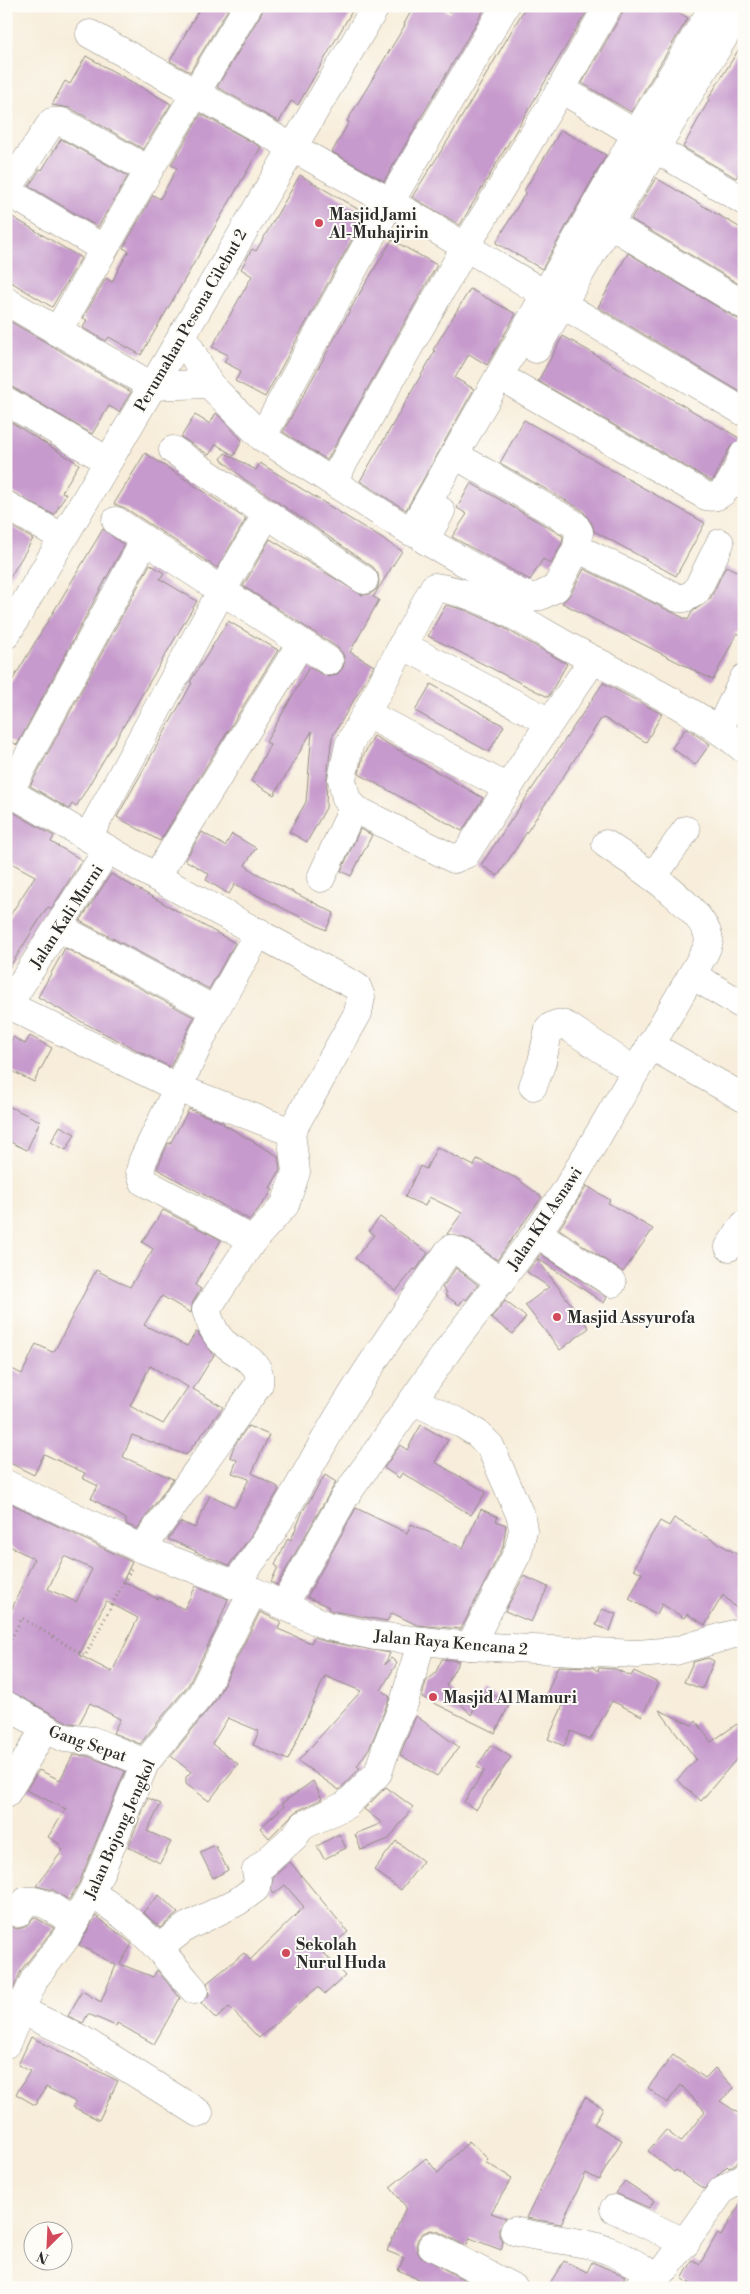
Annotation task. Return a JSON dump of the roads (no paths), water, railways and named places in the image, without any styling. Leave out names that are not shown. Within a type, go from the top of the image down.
[{"type":"street","points":[[57,332],[150,170],[248,6]]},
{"type":"street","name":"Perumahan Pesona Cilebut 2","points":[[11,617],[63,538],[376,6]]},
{"type":"street","points":[[262,436],[390,202],[504,6]]},
{"type":"street","points":[[333,481],[466,246],[561,89],[608,6]]},
{"type":"street","points":[[469,463],[574,524],[579,532],[577,548],[556,588],[540,596],[531,597],[519,593],[425,540],[469,463],[515,385],[554,298],[609,224],[646,141],[714,6]]},
{"type":"street","points":[[182,334],[209,384],[262,436],[411,532],[554,298],[646,141],[744,8],[740,6]]},
{"type":"street","points":[[90,34],[197,92],[390,202],[744,412]]},
{"type":"street","points":[[561,89],[742,197]]},
{"type":"street","points":[[104,249],[12,194],[10,187],[12,181],[52,122],[62,122],[150,170]]},
{"type":"street","points":[[609,224],[744,305]]},
{"type":"street","points":[[6,301],[152,386],[209,384]]},
{"type":"street","points":[[515,385],[706,496],[713,498],[724,493],[744,454]]},
{"type":"street","points":[[6,401],[108,461]]},
{"type":"street","points":[[173,450],[364,580]]},
{"type":"street","points":[[6,505],[63,538]]},
{"type":"street","name":"Jalan Kali Murni","points":[[7,1007],[60,928],[98,843],[222,590],[267,514]]},
{"type":"street","points":[[116,521],[329,661]]},
{"type":"street","points":[[142,1549],[259,1384],[261,1374],[256,1364],[223,1342],[215,1333],[206,1310],[253,1240],[285,1204],[296,1172],[292,1132],[358,1014],[361,997],[357,987],[156,877],[8,791],[145,540]]},
{"type":"street","points":[[577,548],[678,598],[685,598],[696,592],[720,543]]},
{"type":"street","points":[[593,660],[550,722],[466,854],[454,859],[352,808],[346,798],[342,779],[349,745],[434,587],[453,589],[473,595],[593,660],[719,730],[744,749]]},
{"type":"street","points":[[156,877],[301,643]]},
{"type":"street","points":[[402,646],[550,722]]},
{"type":"street","points":[[719,730],[744,678]]},
{"type":"street","points":[[367,714],[508,788]]},
{"type":"street","points":[[321,878],[352,808]]},
{"type":"street","points":[[653,877],[686,830]]},
{"type":"street","name":"Jalan KH Asnawi","points":[[284,1605],[344,1498],[454,1343],[501,1282],[565,1192],[692,975],[709,941],[706,931],[685,903],[653,877],[606,844]]},
{"type":"street","points":[[60,928],[215,1010]]},
{"type":"street","points":[[253,1240],[144,1182],[140,1171],[142,1160],[215,1010],[259,932]]},
{"type":"street","points":[[692,975],[744,1006]]},
{"type":"street","points":[[7,1007],[178,1088],[292,1132]]},
{"type":"street","points":[[533,1086],[542,1062],[549,1028],[556,1023],[562,1023],[578,1032],[635,1071]]},
{"type":"street","points":[[650,1045],[744,1098]]},
{"type":"street","points":[[729,1247],[744,1225]]},
{"type":"street","points":[[537,1233],[612,1283]]},
{"type":"street","name":"Jalan Bojong Jengkol","points":[[6,2044],[13,2006],[55,1954],[91,1894],[145,1764],[202,1693],[243,1588],[244,1572],[284,1510],[341,1412],[448,1252],[456,1249],[501,1282]]},
{"type":"street","points":[[414,1401],[462,1424],[478,1434],[490,1446],[521,1517],[523,1530],[518,1552],[470,1646]]},
{"type":"street","name":"Jalan Raya Kencana 2","points":[[6,1484],[142,1549],[284,1605],[327,1626],[421,1642],[637,1654],[675,1651],[744,1631]]},
{"type":"street","points":[[159,1948],[186,1927],[237,1902],[255,1889],[258,1880],[256,1871],[294,1837],[302,1826],[346,1805],[378,1773],[387,1744],[404,1703],[421,1642]]},
{"type":"street","name":"Gang Sepat","points":[[6,1705],[44,1728],[65,1738],[93,1741],[145,1764]]},
{"type":"street","points":[[6,1794],[44,1728]]},
{"type":"street","points":[[91,1894],[120,1912],[159,1948],[194,1990]]},
{"type":"street","points":[[18,1913],[26,1901],[32,1900],[64,1915],[74,1924]]},
{"type":"street","points":[[13,2006],[82,2039],[199,2113]]},
{"type":"street","points":[[514,2231],[545,2239],[579,2243],[611,2251],[646,2282],[666,2268],[686,2243],[722,2190],[744,2176]]},
{"type":"street","points":[[614,2209],[686,2243]]},
{"type":"street","points":[[432,2246],[514,2288]]},
{"type":"place","name":"Masjid Jami Al-Muhajirin","points":[[319,223]]},
{"type":"place","name":"Masjid Assyurofa","points":[[557,1317]]},
{"type":"place","name":"Masjid Al Mamuri","points":[[433,1697]]},
{"type":"place","name":"Sekolah Nurul Huda","points":[[286,1953]]}]
